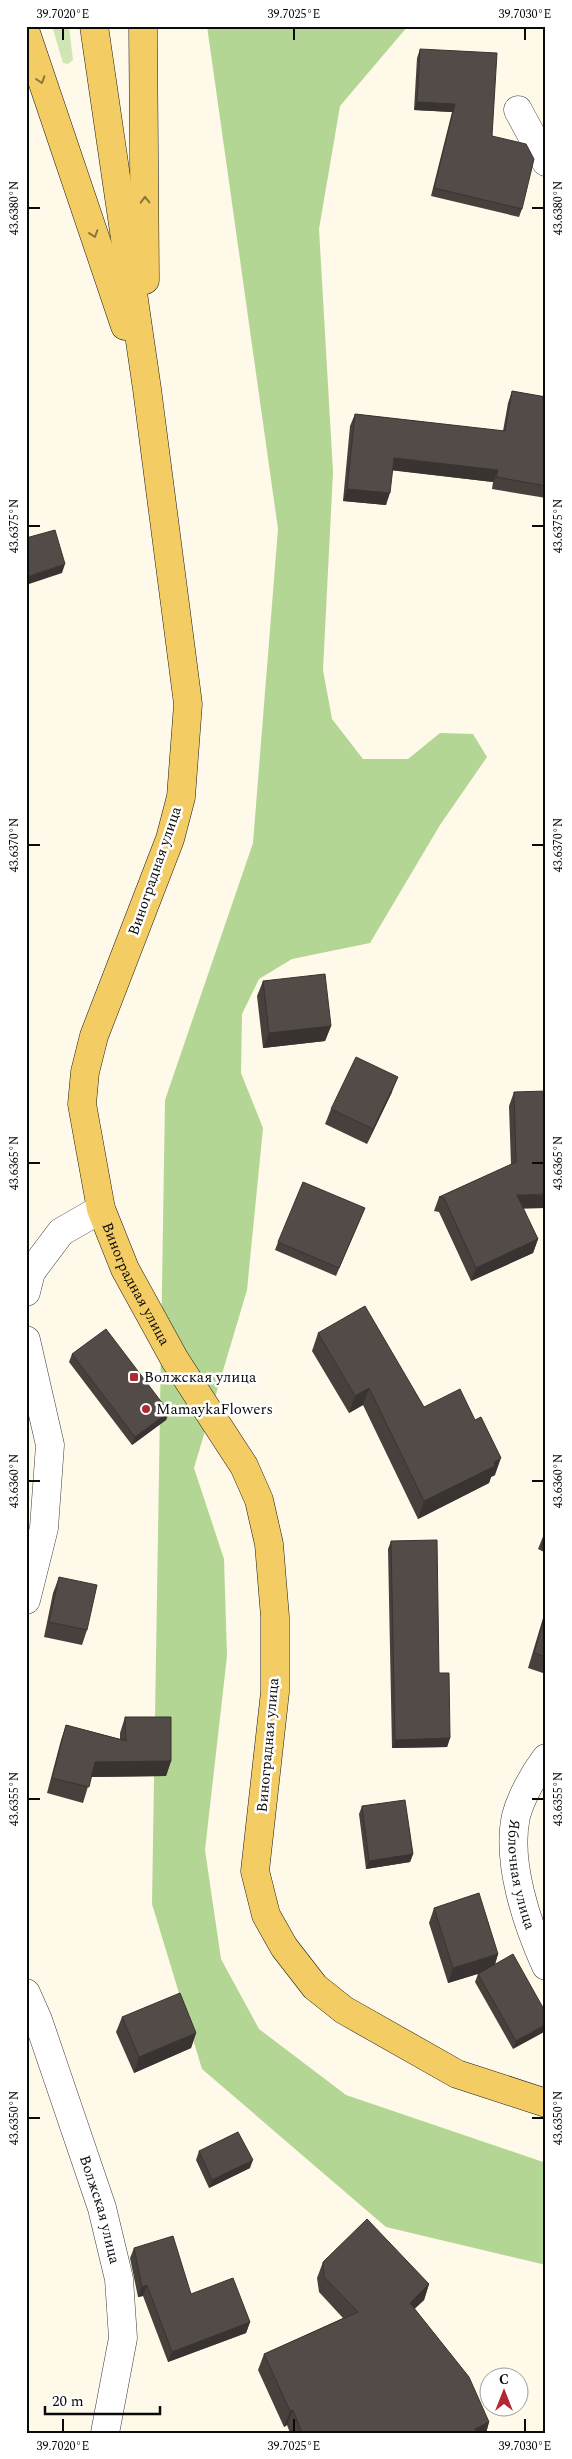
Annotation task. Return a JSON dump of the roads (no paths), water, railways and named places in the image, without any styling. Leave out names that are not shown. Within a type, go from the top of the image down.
[{"type":"main road","points":[[94,26],[146,389]]},
{"type":"main road","points":[[143,26],[146,389]]},
{"type":"main road","points":[[26,33],[146,389]]},
{"type":"main road","name":"Виноградная улица","points":[[146,389],[188,704],[186,758],[181,797],[170,839],[94,1036],[85,1072],[82,1104],[101,1209],[129,1277],[175,1360],[244,1466],[259,1500],[269,1544],[275,1617],[275,1692],[255,1871],[266,1915],[284,1947],[315,1987],[344,2010],[457,2074],[546,2103]]},
{"type":"street","points":[[518,110],[546,162]]},
{"type":"street","points":[[26,1292],[31,1272],[62,1232],[101,1209]]},
{"type":"street","points":[[26,1340],[50,1445],[44,1528],[26,1600]]},
{"type":"street","name":"Яблочная улица","points":[[546,1758],[535,1773],[516,1816],[514,1863],[533,1938],[546,1966]]},
{"type":"street","name":"Волжская улица","points":[[26,1993],[38,2020],[102,2208],[119,2280],[123,2338],[105,2433]]},
{"type":"place","name":"Волжская улица","points":[[134,1377]]},
{"type":"place","name":"MamaykaFlowers","points":[[146,1409]]}]
